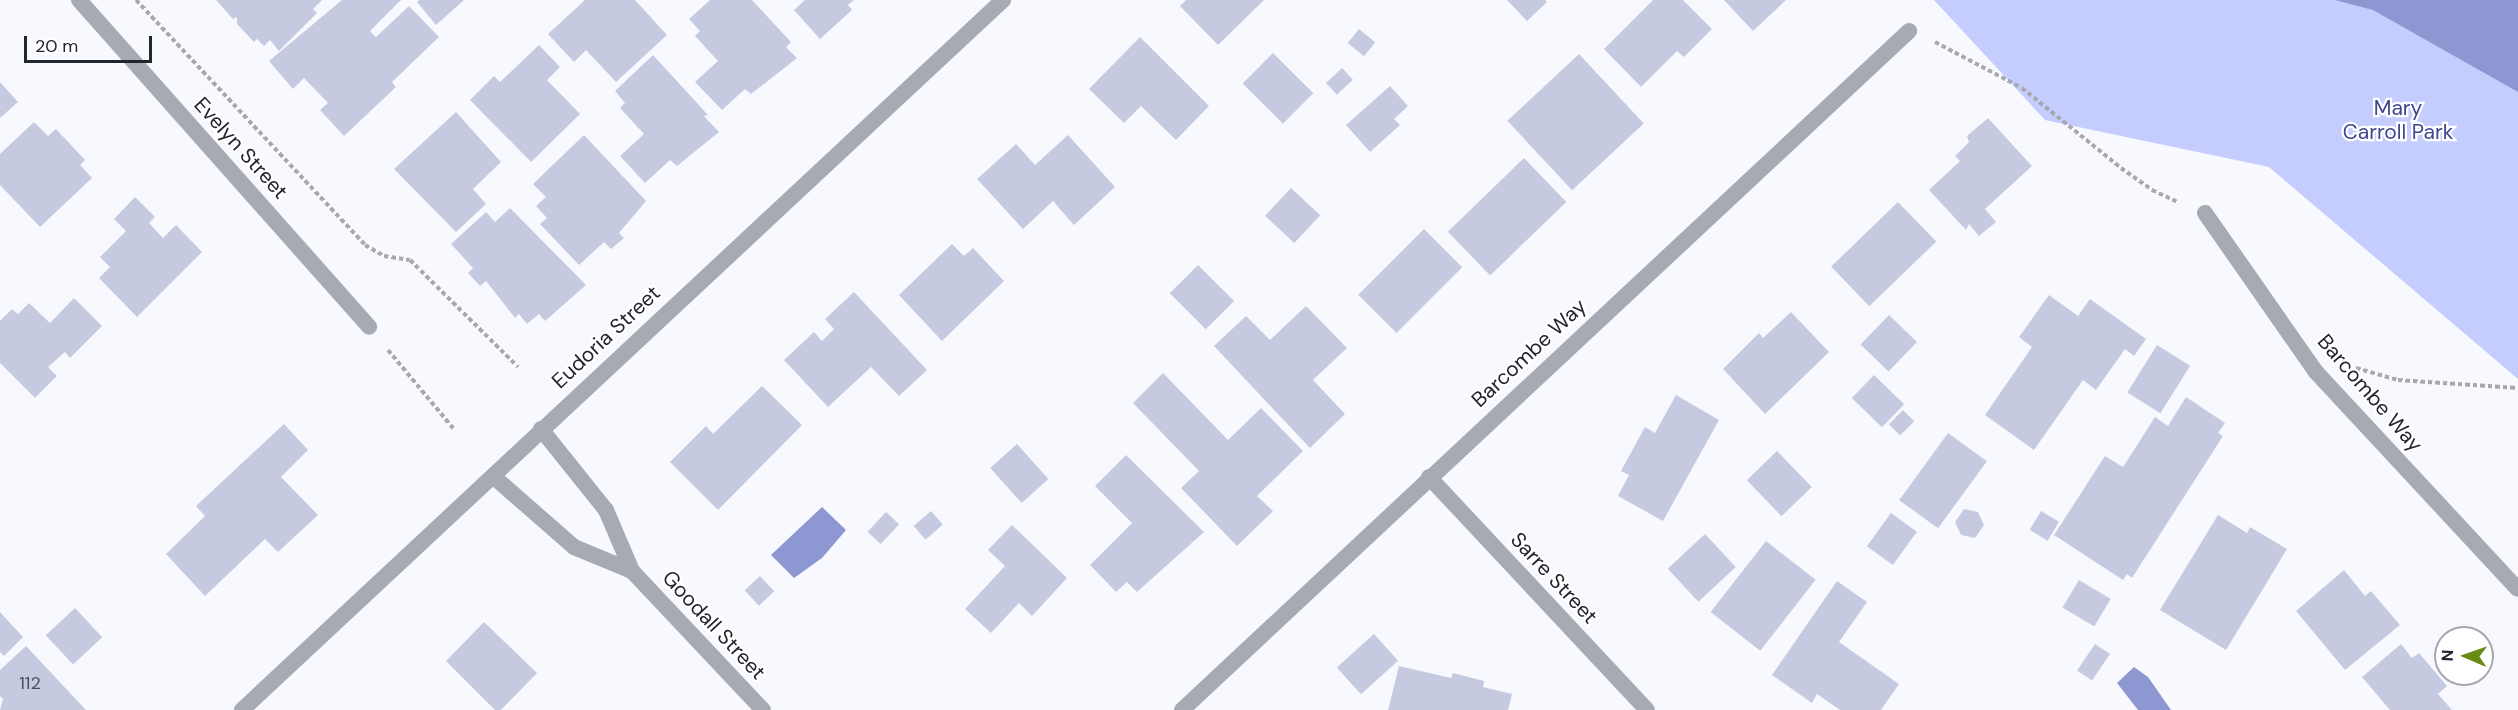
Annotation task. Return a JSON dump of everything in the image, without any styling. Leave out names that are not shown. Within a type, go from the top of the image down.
[{"type":"street","name":"Evelyn Street","points":[[79,0],[369,327]]},
{"type":"street","name":"Eudoria Street","points":[[242,710],[1004,0]]},
{"type":"street","name":"Barcombe Way","points":[[1182,710],[1909,31]]},
{"type":"street","name":"Barcombe Way","points":[[2205,213],[2316,372],[2518,589]]},
{"type":"street","name":"Goodall Street","points":[[541,429],[606,510],[632,571],[763,710]]},
{"type":"street","name":"Goodall Street","points":[[494,477],[574,547],[632,571]]},
{"type":"street","name":"Sarre Street","points":[[1429,477],[1647,710]]},
{"type":"path","points":[[136,0],[365,245],[384,256],[410,260],[518,367]]},
{"type":"path","points":[[1909,31],[1962,54],[2022,88],[2152,190],[2205,213]]},
{"type":"path","points":[[369,327],[453,428]]},
{"type":"path","points":[[2355,368],[2398,380],[2518,388]]},
{"type":"green space","name":"Mary Carroll Park","points":[[1934,0],[2518,0],[2518,379],[2269,167],[2045,120]]},
{"type":"shaded area","points":[[2335,0],[2518,0],[2518,92],[2373,10]]},
{"type":"shaded area","points":[[822,507],[846,530],[822,558],[794,578],[771,555]]},
{"type":"shaded area","points":[[2134,667],[2148,677],[2171,710],[2138,710],[2117,683]]},
{"type":"building","points":[[216,0],[322,0],[313,9],[317,13],[279,51],[270,40],[264,46],[257,39],[254,42],[237,24],[237,17],[233,19]]},
{"type":"building","points":[[342,0],[401,0],[370,31],[376,37],[409,6],[439,37],[392,82],[396,87],[344,136],[320,110],[328,103],[304,78],[293,89],[269,61]]},
{"type":"building","points":[[419,0],[464,0],[436,25],[417,2]]},
{"type":"building","points":[[585,0],[635,0],[667,35],[616,82],[586,50],[574,62],[548,34]]},
{"type":"building","points":[[710,0],[752,0],[791,42],[786,47],[797,58],[751,94],[745,89],[722,110],[695,82],[718,61],[695,36],[700,31],[689,19]]},
{"type":"building","points":[[805,0],[854,0],[848,5],[852,10],[820,39],[794,10]]},
{"type":"building","points":[[1186,0],[1264,0],[1218,45],[1180,6]]},
{"type":"building","points":[[1507,0],[1545,0],[1547,2],[1527,21]]},
{"type":"building","points":[[1653,0],[1683,0],[1712,29],[1684,57],[1677,51],[1641,87],[1604,49]]},
{"type":"building","points":[[1724,0],[1786,0],[1753,31]]},
{"type":"building","points":[[1359,29],[1375,42],[1364,56],[1348,43]]},
{"type":"building","points":[[1140,37],[1209,106],[1176,140],[1141,106],[1124,123],[1089,89]]},
{"type":"building","points":[[539,45],[560,67],[547,80],[580,114],[531,162],[470,100],[494,76],[500,82]]},
{"type":"building","points":[[1273,53],[1313,93],[1283,124],[1243,83]]},
{"type":"building","points":[[1579,54],[1644,123],[1572,190],[1507,121]]},
{"type":"building","points":[[653,55],[708,115],[704,116],[719,132],[677,166],[670,160],[645,183],[620,156],[644,134],[620,108],[625,103],[615,91]]},
{"type":"building","points":[[1342,68],[1353,80],[1337,95],[1326,83]]},
{"type":"building","points":[[0,82],[18,102],[0,118]]},
{"type":"building","points":[[1390,86],[1408,106],[1394,119],[1400,125],[1370,152],[1346,125]]},
{"type":"building","points":[[456,112],[501,162],[473,189],[486,204],[456,232],[394,169]]},
{"type":"building","points":[[1988,118],[2032,166],[1985,209],[1996,222],[1979,236],[1969,224],[1966,230],[1929,190],[1960,161],[1955,156],[1969,142],[1967,136]]},
{"type":"building","points":[[34,122],[48,136],[56,129],[85,160],[80,165],[92,178],[40,227],[0,185],[0,154]]},
{"type":"building","points":[[584,135],[646,201],[619,233],[624,238],[611,249],[604,242],[579,265],[540,224],[547,218],[536,206],[546,197],[533,184]]},
{"type":"building","points":[[1068,135],[1115,187],[1074,225],[1053,201],[1023,229],[977,179],[1016,144],[1035,165]]},
{"type":"building","points":[[1524,158],[1566,202],[1490,276],[1448,232]]},
{"type":"building","points":[[1291,188],[1320,215],[1294,243],[1265,216]]},
{"type":"building","points":[[135,197],[155,217],[149,223],[163,238],[176,225],[202,252],[137,317],[99,278],[110,267],[100,257],[126,231],[114,219]]},
{"type":"building","points":[[1898,202],[1936,242],[1869,306],[1831,267]]},
{"type":"building","points":[[510,208],[586,285],[545,321],[539,314],[527,324],[519,314],[515,318],[486,281],[480,286],[468,273],[473,268],[451,244],[486,212],[495,222]]},
{"type":"building","points":[[1424,229],[1462,267],[1396,333],[1358,295]]},
{"type":"building","points":[[952,244],[964,256],[973,248],[1004,281],[942,341],[899,295]]},
{"type":"building","points":[[1198,265],[1234,301],[1206,329],[1170,293]]},
{"type":"building","points":[[854,292],[927,370],[899,396],[871,367],[828,407],[784,360],[814,332],[822,341],[834,329],[825,319]]},
{"type":"building","points":[[2049,295],[2078,316],[2090,299],[2146,339],[2134,356],[2125,349],[2096,390],[2083,380],[2034,450],[1985,415],[2032,347],[2019,337]]},
{"type":"building","points":[[74,298],[102,326],[70,358],[65,352],[48,367],[57,376],[35,398],[0,363],[0,321],[12,309],[18,314],[29,303],[50,323]]},
{"type":"building","points":[[1306,306],[1347,348],[1313,380],[1345,414],[1310,448],[1214,346],[1246,316],[1270,340]]},
{"type":"building","points":[[1791,312],[1829,352],[1765,414],[1723,369],[1759,333],[1763,338]]},
{"type":"building","points":[[1889,315],[1917,342],[1889,372],[1861,344]]},
{"type":"building","points":[[2157,345],[2190,366],[2160,413],[2127,392]]},
{"type":"building","points":[[1163,373],[1228,440],[1261,408],[1303,451],[1257,496],[1273,511],[1237,546],[1181,488],[1199,471],[1133,403]]},
{"type":"building","points":[[1874,375],[1904,404],[1882,427],[1852,398]]},
{"type":"building","points":[[762,386],[802,425],[718,510],[670,462],[706,426],[713,434]]},
{"type":"building","points":[[1676,395],[1719,420],[1663,521],[1618,496],[1629,475],[1621,471],[1645,427],[1655,433]]},
{"type":"building","points":[[2186,397],[2225,423],[2218,433],[2223,436],[2132,578],[2127,574],[2123,580],[2054,535],[2105,456],[2123,467],[2155,417],[2168,426]]},
{"type":"building","points":[[1903,410],[1914,421],[1900,435],[1889,424]]},
{"type":"building","points":[[284,424],[308,450],[281,477],[318,515],[278,552],[265,539],[205,596],[166,554],[205,516],[196,506]]},
{"type":"building","points":[[1948,433],[1987,461],[1938,528],[1899,500]]},
{"type":"building","points":[[1017,444],[1048,479],[1022,503],[990,468]]},
{"type":"building","points":[[1777,451],[1812,487],[1782,516],[1747,480]]},
{"type":"building","points":[[1126,455],[1204,532],[1137,592],[1127,582],[1116,592],[1090,565],[1132,523],[1095,486]]},
{"type":"building","points":[[1964,509],[1978,512],[1984,525],[1975,538],[1961,535],[1955,522]]},
{"type":"building","points":[[931,511],[943,525],[925,540],[914,526]]},
{"type":"building","points":[[2041,511],[2059,522],[2048,541],[2030,530]]},
{"type":"building","points":[[886,512],[899,524],[881,544],[868,532]]},
{"type":"building","points":[[1891,513],[1917,532],[1893,565],[1867,546]]},
{"type":"building","points":[[2218,515],[2247,533],[2250,527],[2287,549],[2226,650],[2160,610]]},
{"type":"building","points":[[1012,525],[1067,578],[1032,616],[1019,603],[991,633],[965,609],[1005,566],[988,550]]},
{"type":"building","points":[[1705,534],[1736,567],[1698,602],[1668,569]]},
{"type":"building","points":[[1766,541],[1816,580],[1760,651],[1711,612]]},
{"type":"building","points":[[2344,570],[2365,596],[2371,591],[2400,625],[2345,670],[2296,611]]},
{"type":"building","points":[[760,576],[774,591],[759,606],[745,590]]},
{"type":"building","points":[[2079,580],[2111,599],[2094,626],[2063,607]]},
{"type":"building","points":[[1837,581],[1867,602],[1839,642],[1899,684],[1881,710],[1840,710],[1817,694],[1812,703],[1772,675]]},
{"type":"building","points":[[75,608],[102,637],[73,665],[46,635]]},
{"type":"building","points":[[0,612],[23,637],[4,656],[0,652]]},
{"type":"building","points":[[484,622],[537,673],[501,710],[495,710],[446,661]]},
{"type":"building","points":[[1374,634],[1398,661],[1361,694],[1337,667]]},
{"type":"building","points":[[2095,644],[2110,654],[2092,681],[2077,671]]},
{"type":"building","points":[[2401,644],[2412,658],[2419,653],[2434,671],[2434,686],[2447,686],[2438,694],[2452,710],[2390,710],[2362,677]]},
{"type":"building","points":[[26,646],[86,710],[0,710],[3,699],[0,696],[0,670]]},
{"type":"building","points":[[1399,666],[1451,678],[1453,673],[1484,681],[1483,687],[1512,694],[1508,710],[1388,710]]}]
